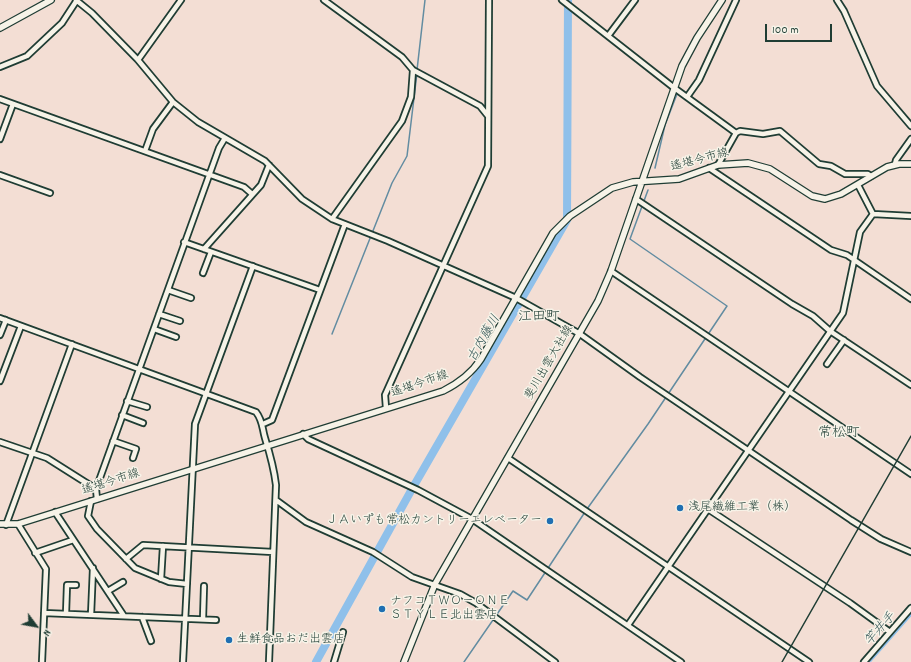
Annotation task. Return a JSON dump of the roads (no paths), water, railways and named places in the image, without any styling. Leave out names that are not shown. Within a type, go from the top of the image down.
[{"type":"main road","points":[[0,28],[51,0]]},
{"type":"main road","name":"斐川出雲大社線","points":[[404,662],[435,584],[598,301],[611,271],[643,181],[673,87],[697,38],[722,0]]},
{"type":"main road","name":"遙堪今市線","points":[[3,524],[18,524],[443,391],[465,378],[481,359],[546,243],[561,224],[570,216],[612,188],[624,183],[679,179],[718,165],[736,162],[759,165],[818,199],[833,198],[887,167],[895,164],[911,164]]},
{"type":"street","points":[[0,67],[27,56],[62,23],[77,0],[92,13],[138,60],[173,102],[198,122],[269,164],[302,199],[332,219],[516,298],[580,334],[640,377],[851,520],[881,539],[911,552]]},
{"type":"street","points":[[138,60],[181,0]]},
{"type":"street","points":[[324,0],[402,57],[412,70],[480,106],[488,116]]},
{"type":"street","points":[[386,408],[385,395],[488,166],[489,0]]},
{"type":"street","points":[[562,0],[673,87],[736,133]]},
{"type":"street","points":[[608,36],[635,0]]},
{"type":"street","points":[[687,97],[699,80],[736,0]]},
{"type":"street","points":[[837,0],[847,17],[877,86],[911,126]]},
{"type":"street","points":[[332,219],[402,121],[411,97],[412,70]]},
{"type":"street","points":[[0,99],[145,150],[244,187],[252,194]]},
{"type":"street","points":[[145,150],[153,129],[173,102]]},
{"type":"street","points":[[0,139],[13,104]]},
{"type":"street","points":[[718,165],[736,133],[740,131],[763,134],[780,131],[819,164],[831,166],[845,174],[868,174],[871,176]]},
{"type":"street","points":[[97,499],[96,489],[122,415],[140,369],[209,174],[219,148],[225,138]]},
{"type":"street","points":[[895,164],[896,160],[911,139]]},
{"type":"street","points":[[204,249],[260,185],[269,164]]},
{"type":"street","points":[[708,168],[831,250],[854,259],[911,299]]},
{"type":"street","points":[[0,175],[50,193]]},
{"type":"street","points":[[858,185],[873,214]]},
{"type":"street","points":[[636,200],[792,304],[813,316],[830,331],[911,385]]},
{"type":"street","points":[[628,626],[843,313],[860,232],[873,214]]},
{"type":"street","points":[[873,214],[911,216]]},
{"type":"street","points":[[263,424],[272,420],[345,224]]},
{"type":"street","points":[[184,242],[320,290]]},
{"type":"street","points":[[203,273],[211,252]]},
{"type":"street","points":[[183,662],[195,424],[253,266]]},
{"type":"street","points":[[611,271],[911,474]]},
{"type":"street","points":[[168,290],[191,298]]},
{"type":"street","points":[[159,314],[180,321]]},
{"type":"street","points":[[0,318],[256,412],[263,424],[274,468],[276,500],[269,662]]},
{"type":"street","points":[[0,335],[6,320]]},
{"type":"street","points":[[0,381],[21,326]]},
{"type":"street","points":[[154,329],[176,337]]},
{"type":"street","points":[[827,364],[844,340]]},
{"type":"street","points":[[3,524],[32,454],[72,344]]},
{"type":"street","points":[[127,401],[147,407]]},
{"type":"street","points":[[122,415],[143,422]]},
{"type":"street","points":[[303,434],[308,439],[418,490],[472,520],[681,662]]},
{"type":"street","points":[[113,441],[136,449],[133,458]]},
{"type":"street","points":[[0,442],[47,458],[96,489]]},
{"type":"street","points":[[508,458],[668,567],[736,611],[809,662]]},
{"type":"street","points":[[276,500],[306,522],[373,552],[412,577],[460,594],[476,603],[554,662]]},
{"type":"street","points":[[91,501],[88,516],[97,530],[134,568],[169,582],[187,584]]},
{"type":"street","points":[[708,509],[850,603],[890,632]]},
{"type":"street","points":[[55,512],[124,616]]},
{"type":"street","points":[[18,524],[46,569],[42,662]]},
{"type":"street","points":[[35,553],[73,540]]},
{"type":"street","points":[[126,559],[143,545],[273,552]]},
{"type":"street","points":[[161,579],[163,546]]},
{"type":"street","points":[[91,615],[93,568]]},
{"type":"street","points":[[108,591],[122,582]]},
{"type":"street","points":[[66,614],[67,585],[76,585]]},
{"type":"street","points":[[203,619],[204,586]]},
{"type":"street","points":[[864,662],[911,608]]},
{"type":"street","points":[[44,613],[216,620]]},
{"type":"street","points":[[142,617],[151,641]]},
{"type":"street","points":[[334,662],[343,632]]},
{"type":"waterway","points":[[417,70],[425,0]]},
{"type":"waterway","name":"古内藤川","points":[[316,662],[412,489],[567,220],[568,0]]},
{"type":"waterway","points":[[568,8],[669,87]]},
{"type":"waterway","points":[[332,334],[392,183],[407,156],[417,73]]},
{"type":"waterway","points":[[655,168],[665,125],[677,94]]},
{"type":"waterway","points":[[587,509],[648,424],[727,306],[630,239],[648,190]]},
{"type":"waterway","points":[[464,662],[513,591],[527,600],[585,512]]},
{"type":"waterway","name":"竿井手","points":[[868,662],[911,613]]},
{"type":"railway","points":[[782,662],[911,436]]},
{"type":"place","name":"浅尾繊維工業（株）","points":[[680,508]]},
{"type":"place","name":"ＪＡいずも常松カントリーエレベーター","points":[[550,521]]},
{"type":"place","name":"ナフコＴＷＯ－ＯＮＥ ＳＴＹＬＥ北出雲店","points":[[382,609]]},
{"type":"place","name":"生鮮食品おだ出雲店","points":[[229,640]]},
{"type":"district","name":"江田町","points":[[539,318]]},
{"type":"district","name":"常松町","points":[[839,434]]}]
